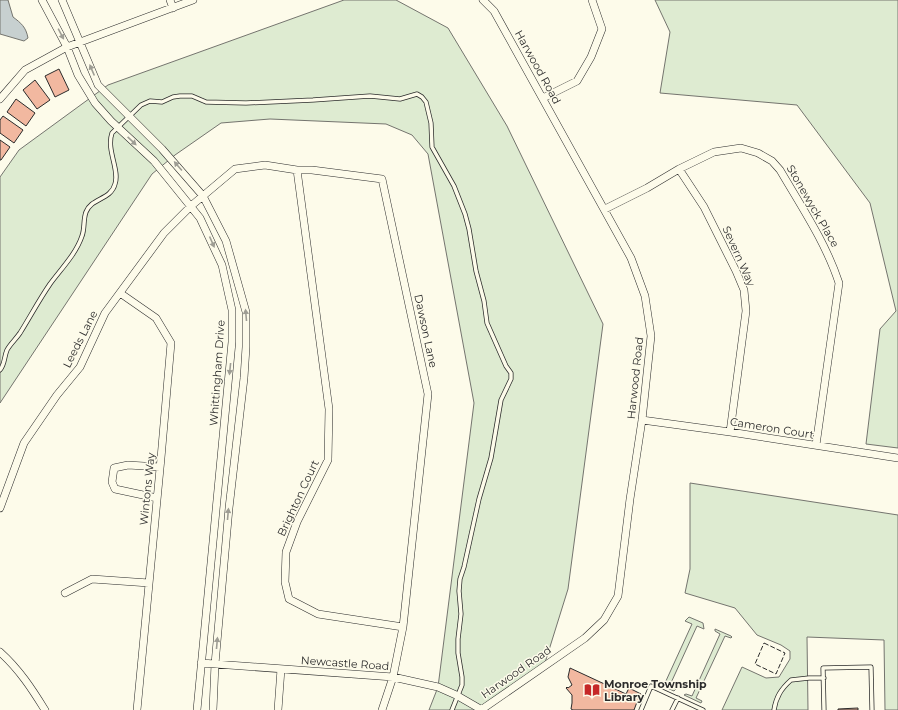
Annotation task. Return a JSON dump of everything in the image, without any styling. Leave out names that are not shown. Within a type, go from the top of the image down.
[{"type":"street","name":"Whittingham Drive","points":[[42,0],[67,47],[78,75],[95,103],[118,128],[154,161],[200,218],[222,265],[232,310],[232,342],[197,710]]},
{"type":"street","points":[[62,0],[98,85],[162,149],[203,196],[226,241],[246,312],[244,378],[229,508],[215,664],[213,710]]},
{"type":"street","points":[[170,0],[173,8]]},
{"type":"street","points":[[0,99],[25,70],[67,47],[193,0]]},
{"type":"street","name":"Harwood Road","points":[[481,710],[585,638],[604,620],[618,596],[630,499],[642,420],[651,336],[645,296],[631,258],[494,11],[483,0]]},
{"type":"street","points":[[543,98],[577,81],[591,56],[602,29],[592,0]]},
{"type":"street","name":"Stonewyck Place","points":[[605,209],[714,152],[741,148],[758,153],[772,161],[780,170],[819,237],[834,268],[839,283],[816,445]]},
{"type":"street","name":"Dawson Lane","points":[[203,196],[235,168],[265,165],[382,179],[428,394],[403,627],[393,677],[382,710]]},
{"type":"street","name":"Brighton Court","points":[[297,170],[329,409],[328,460],[297,522],[286,552],[285,582],[289,599],[318,614],[403,627]]},
{"type":"street","name":"Severn Way","points":[[679,170],[704,207],[744,290],[746,312],[730,432]]},
{"type":"street","name":"Leeds Lane","points":[[0,508],[24,443],[57,396],[80,367],[105,313],[164,233],[190,206],[203,196]]},
{"type":"street","name":"Wintons Way","points":[[120,294],[156,318],[171,343],[137,710]]},
{"type":"street","name":"Cameron Court","points":[[642,420],[898,458]]},
{"type":"street","points":[[157,498],[115,490],[112,482],[114,468],[128,465],[160,467]]},
{"type":"street","points":[[65,593],[92,579],[149,583]]},
{"type":"street","points":[[0,652],[10,661],[31,687],[45,710]]},
{"type":"street","name":"Newcastle Road","points":[[201,663],[393,677],[438,687],[457,695],[481,710]]},
{"type":"street","points":[[278,710],[280,669]]},
{"type":"lane","points":[[0,370],[6,360],[7,350],[19,334],[49,286],[79,244],[84,230],[86,212],[89,206],[111,192],[116,184],[117,175],[114,168],[111,144],[112,133],[141,105],[150,101],[162,102],[173,97],[180,96],[192,96],[206,102],[246,103],[370,96],[400,99],[417,94],[422,97],[426,102],[431,123],[432,147],[454,186],[465,214],[476,271],[484,301],[487,323],[506,366],[511,373],[511,379],[501,400],[491,458],[479,499],[460,579],[459,591],[461,614],[458,653],[462,685],[452,710]]},
{"type":"lane","points":[[824,710],[823,668],[871,667],[872,710]]},
{"type":"lane","points":[[774,710],[775,701],[778,694],[791,680],[800,678],[824,678]]},
{"type":"lane","points":[[641,710],[651,686],[704,710]]},
{"type":"lane","points":[[672,710],[678,698]]},
{"type":"green space","points":[[344,0],[396,0],[448,28],[507,126],[603,324],[568,589],[544,666],[481,710],[429,710],[438,687],[474,403],[428,154],[412,135],[386,124],[270,119],[221,123],[175,155],[152,174],[0,403],[0,177],[19,150],[108,85]]},
{"type":"green space","points":[[655,0],[898,0],[898,448],[866,444],[880,329],[896,311],[870,203],[797,105],[660,93],[670,32]]},
{"type":"green space","points":[[690,483],[898,515],[898,710],[885,710],[884,640],[807,637],[808,710],[722,710],[742,667],[766,678],[779,677],[790,659],[790,651],[781,645],[757,635],[735,608],[685,593],[690,569]]},
{"type":"green space","points":[[689,617],[703,623],[704,629],[697,626],[670,685],[676,689],[674,691],[658,684],[657,682],[659,681],[665,683],[692,624],[685,621]]},
{"type":"green space","points":[[715,629],[732,637],[725,636],[696,698],[702,701],[701,703],[684,695],[686,694],[692,696],[720,634],[715,631]]},
{"type":"shaded area","points":[[0,0],[8,0],[13,17],[21,23],[27,34],[28,38],[24,41],[0,34]]},
{"type":"building","points":[[59,69],[69,90],[55,97],[45,76]]},
{"type":"building","points":[[35,80],[50,100],[37,109],[23,90]]},
{"type":"building","points":[[16,99],[35,113],[26,126],[7,112]]},
{"type":"building","points":[[3,116],[23,130],[14,143],[0,133],[0,120]]},
{"type":"building","points":[[0,140],[10,147],[1,160],[0,160]]},
{"type":"building","name":"Monroe Township Library","points":[[570,668],[626,694],[629,688],[641,694],[643,696],[640,703],[637,702],[634,710],[571,709],[572,695],[566,688],[572,685],[568,677]]},
{"type":"building","points":[[858,708],[858,710],[838,710],[838,709]]},
{"type":"fence","points":[[764,643],[785,653],[776,674],[755,664],[764,643]]},
{"type":"place","name":"Monroe Township Library","points":[[592,690]]}]
